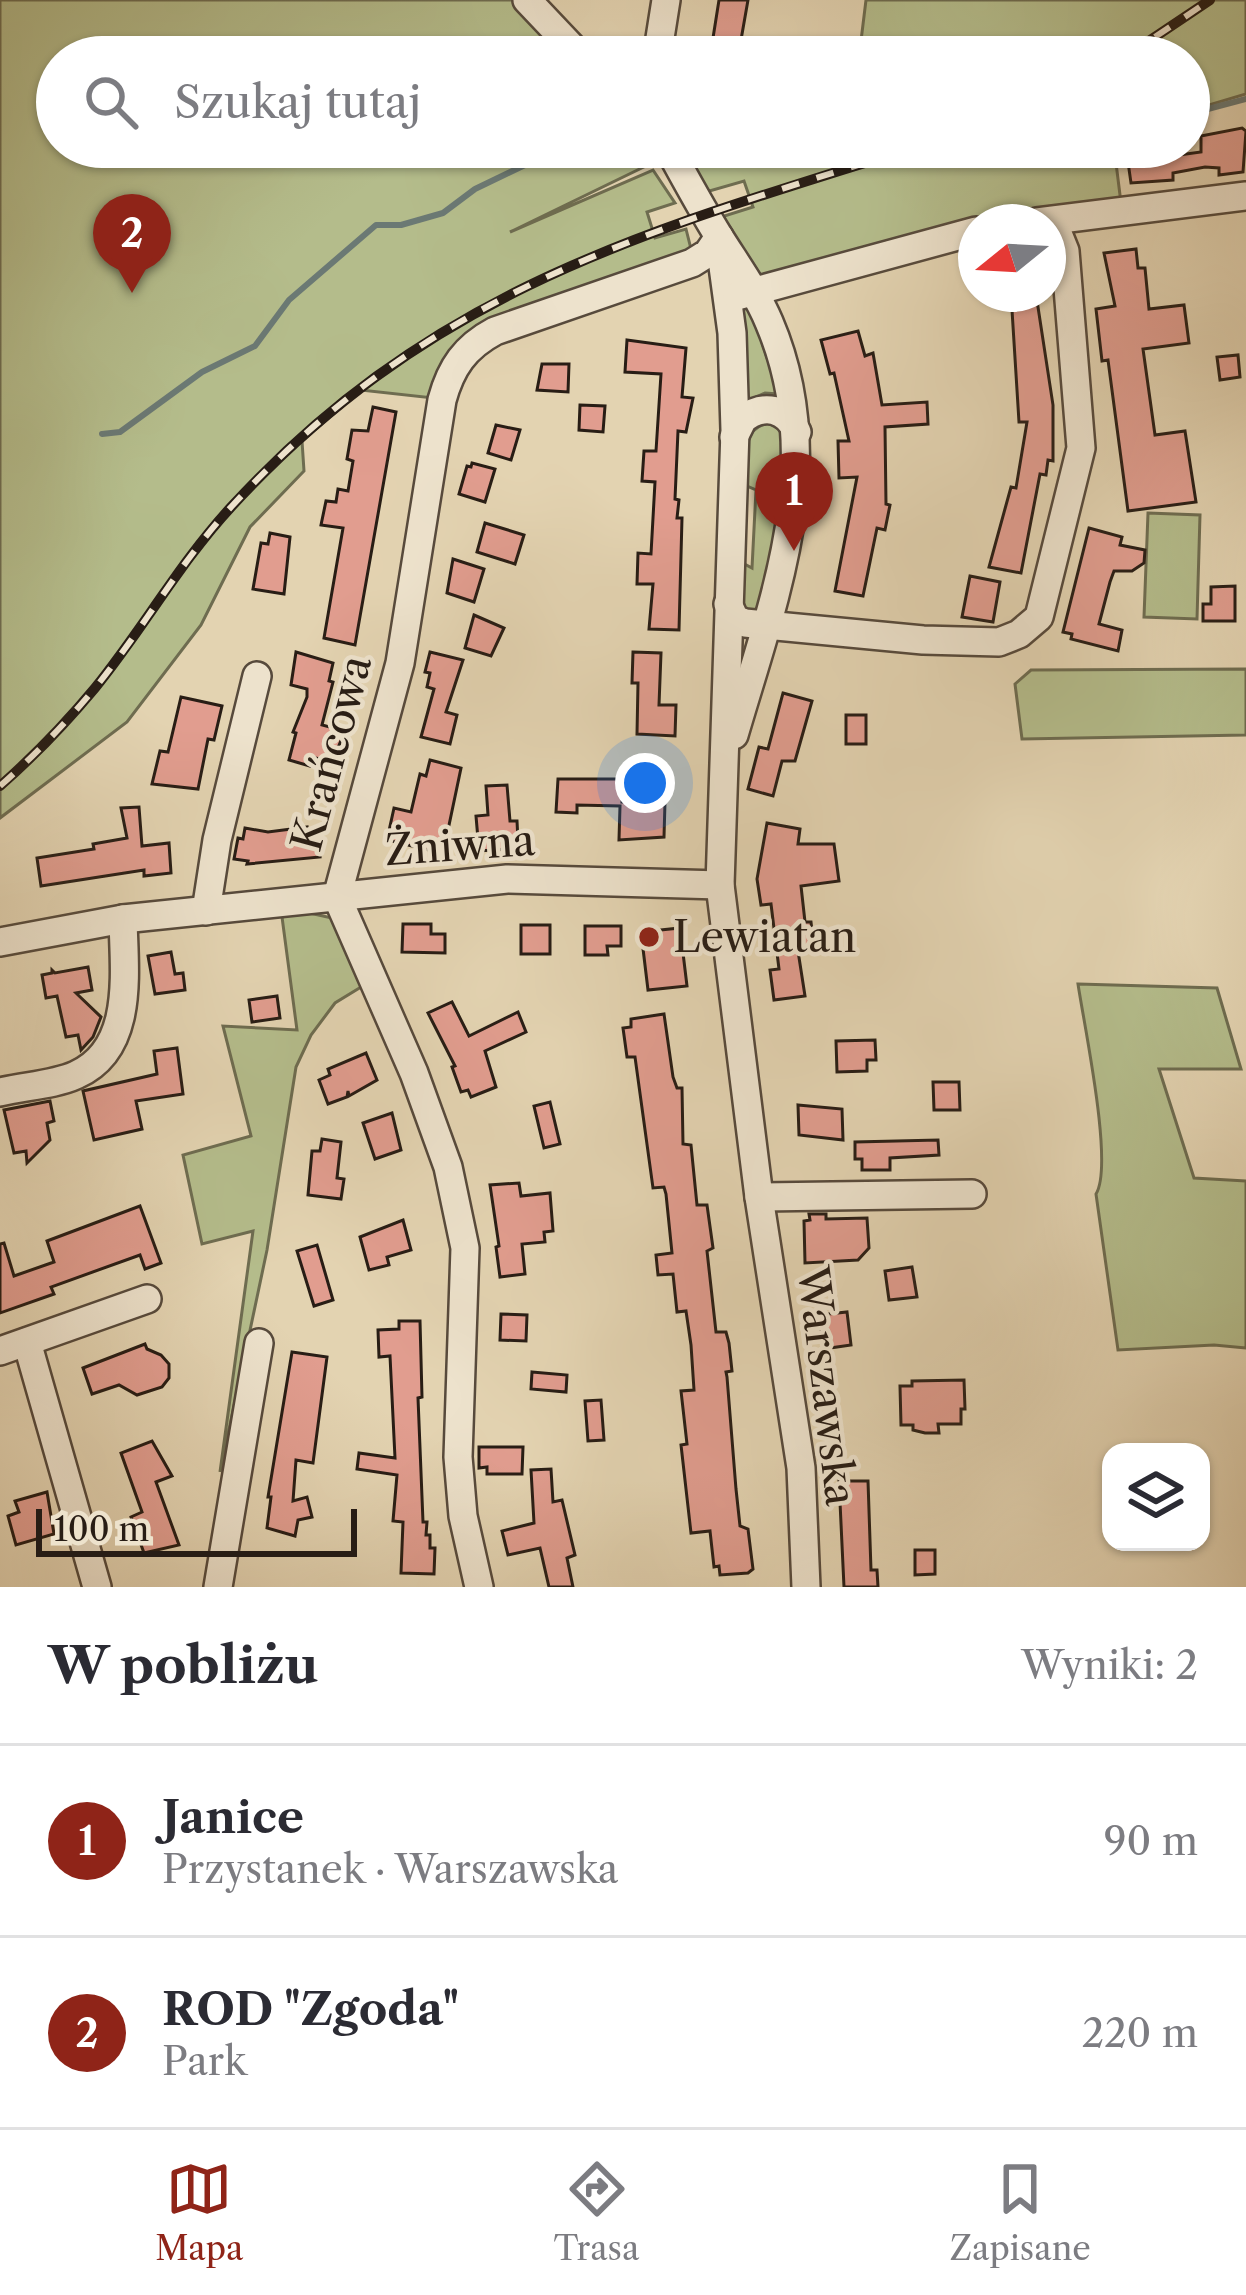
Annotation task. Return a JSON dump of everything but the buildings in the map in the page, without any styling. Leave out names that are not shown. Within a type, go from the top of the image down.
[{"type":"street","points":[[527,0],[560,36]]},
{"type":"street","points":[[661,36],[666,0]]},
{"type":"street","name":"Warszawska","points":[[680,168],[719,237],[741,295],[783,360],[798,442],[784,557],[727,762]]},
{"type":"street","points":[[1066,219],[1246,196]]},
{"type":"street","points":[[741,295],[958,236]]},
{"type":"street","name":"Krańcowa","points":[[479,1587],[463,1516],[458,1457],[465,1248],[448,1167],[415,1073],[337,897],[400,663],[442,400],[453,368],[471,344],[495,331],[692,263],[708,253],[719,237]]},
{"type":"street","points":[[728,604],[735,619],[923,640],[999,642],[1019,634],[1039,617],[1082,448],[1066,263]]},
{"type":"street","name":"Warszawska","points":[[741,295],[720,885],[759,1196],[801,1468],[806,1587]]},
{"type":"street","points":[[734,443],[742,419],[765,409],[789,419],[798,442]]},
{"type":"street","points":[[206,910],[256,676]]},
{"type":"street","name":"Żniwna","points":[[0,942],[123,919],[507,879],[720,885]]},
{"type":"street","points":[[0,1092],[75,1076],[100,1059],[123,1006],[123,919]]},
{"type":"street","points":[[759,1196],[972,1194]]},
{"type":"street","points":[[0,1351],[147,1299]]},
{"type":"street","points":[[27,1342],[97,1587]]},
{"type":"street","points":[[218,1587],[259,1343]]},
{"type":"green space","points":[[0,0],[515,0],[547,36],[36,36],[36,168],[642,168],[510,232],[653,170],[675,203],[647,212],[655,238],[686,229],[692,253],[504,319],[433,398],[361,390],[302,441],[304,471],[250,527],[201,625],[127,722],[0,818]]},
{"type":"green space","points":[[866,0],[1246,0],[1246,94],[1210,105],[1210,36],[862,36]]},
{"type":"green space","points":[[692,168],[1117,168],[1121,203],[1066,210],[1066,204],[958,204],[958,223],[762,277],[721,217],[753,207],[744,181],[706,192]]},
{"type":"green space","points":[[741,303],[749,303],[779,394],[765,393],[745,402]]},
{"type":"green space","points":[[768,423],[784,432],[787,485],[760,611],[754,616],[737,610],[737,560],[752,568],[756,490],[740,483],[748,439]]},
{"type":"green space","points":[[1148,513],[1200,515],[1197,619],[1144,617]]},
{"type":"green space","points":[[1246,669],[1246,735],[1022,739],[1015,684],[1031,670]]},
{"type":"green space","points":[[305,912],[332,918],[366,984],[335,1003],[311,1035],[296,1067],[267,1250],[220,1472],[253,1231],[202,1244],[183,1155],[251,1136],[223,1026],[297,1030],[282,917]]},
{"type":"green space","points":[[1078,984],[1217,988],[1241,1069],[1159,1069],[1194,1178],[1246,1181],[1246,1348],[1118,1350],[1096,1194],[1101,1178],[1100,1126]]},
{"type":"waterway","points":[[1210,108],[1246,99]]},
{"type":"waterway","points":[[102,434],[120,432],[202,372],[255,346],[289,300],[376,225],[401,225],[443,213],[475,189],[519,168]]},
{"type":"railway","points":[[1156,36],[1210,0]]},
{"type":"railway","points":[[0,786],[95,688],[232,506],[308,431],[385,370],[465,319],[547,277],[633,240],[850,168]]},
{"type":"place","name":"ROD \"Zgoda\"","points":[[132,293]]},
{"type":"place","name":"Janice","points":[[794,551]]},
{"type":"place","name":"Lewiatan","points":[[649,937]]}]
